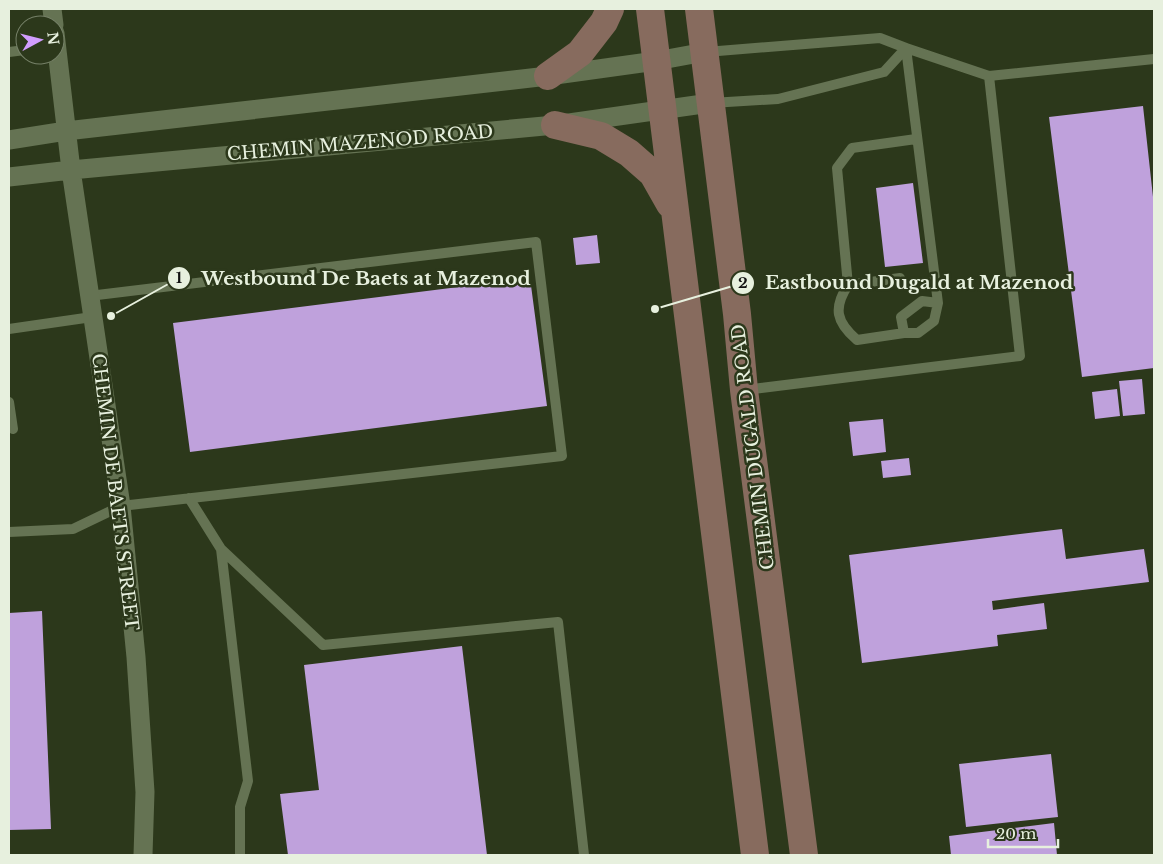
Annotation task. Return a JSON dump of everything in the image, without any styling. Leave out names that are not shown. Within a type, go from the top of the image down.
[{"type":"main road","points":[[548,76],[580,53],[604,22],[610,9]]},
{"type":"main road","points":[[650,9],[755,855]]},
{"type":"main road","name":"CHEMIN DUGALD ROAD","points":[[699,9],[737,314],[744,390],[804,855]]},
{"type":"main road","points":[[555,125],[601,136],[629,153],[653,174],[676,214]]},
{"type":"street","points":[[9,140],[66,131],[548,76],[705,52]]},
{"type":"street","name":"CHEMIN DE BAETS STREET","points":[[59,65],[71,170],[121,506],[136,657],[145,792],[143,855]]},
{"type":"street","name":"CHEMIN MAZENOD ROAD","points":[[9,177],[555,125],[710,103]]},
{"type":"lane","points":[[705,52],[880,38],[989,76],[1154,60]]},
{"type":"lane","points":[[710,103],[778,99],[884,72],[906,48]]},
{"type":"lane","points":[[906,48],[938,303],[934,321],[918,333],[904,333],[857,340],[845,330],[838,314],[841,295],[848,285],[838,168],[852,148],[916,139]]},
{"type":"lane","points":[[744,390],[1020,356],[989,76]]},
{"type":"lane","points":[[9,532],[74,529],[121,506],[562,456],[536,242],[89,296]]},
{"type":"lane","points":[[848,285],[900,278]]},
{"type":"lane","points":[[904,333],[901,317],[922,300],[938,303]]},
{"type":"lane","points":[[9,329],[92,317]]},
{"type":"lane","points":[[9,402],[13,429]]},
{"type":"lane","points":[[189,498],[221,549],[323,645],[558,622],[584,855]]},
{"type":"lane","points":[[221,549],[248,781],[240,807],[240,855]]},
{"type":"building","points":[[1143,106],[1154,206],[1154,368],[1082,377],[1049,117]]},
{"type":"building","points":[[913,183],[923,263],[885,267],[876,188]]},
{"type":"building","points":[[597,235],[600,263],[576,265],[573,238]]},
{"type":"building","points":[[530,278],[547,406],[190,452],[173,323]]},
{"type":"building","points":[[1142,379],[1145,414],[1123,416],[1119,381]]},
{"type":"building","points":[[1117,389],[1120,416],[1095,419],[1092,392]]},
{"type":"building","points":[[883,419],[886,452],[853,456],[849,422]]},
{"type":"building","points":[[909,458],[911,475],[883,478],[881,461]]},
{"type":"building","points":[[1062,529],[1066,559],[1144,549],[1149,582],[992,601],[993,610],[1044,603],[1047,629],[997,635],[998,646],[862,663],[849,555]]},
{"type":"building","points":[[42,611],[51,829],[9,830],[9,613]]},
{"type":"building","points":[[462,646],[487,855],[288,855],[280,794],[319,790],[304,665]]},
{"type":"building","points":[[1051,754],[1058,817],[966,827],[959,764]]},
{"type":"building","points":[[1054,823],[1057,855],[951,855],[949,836]]},
{"type":"place","name":"Eastbound Dugald at Mazenod","points":[[655,309]]},
{"type":"place","name":"Westbound De Baets at Mazenod","points":[[111,316]]}]
